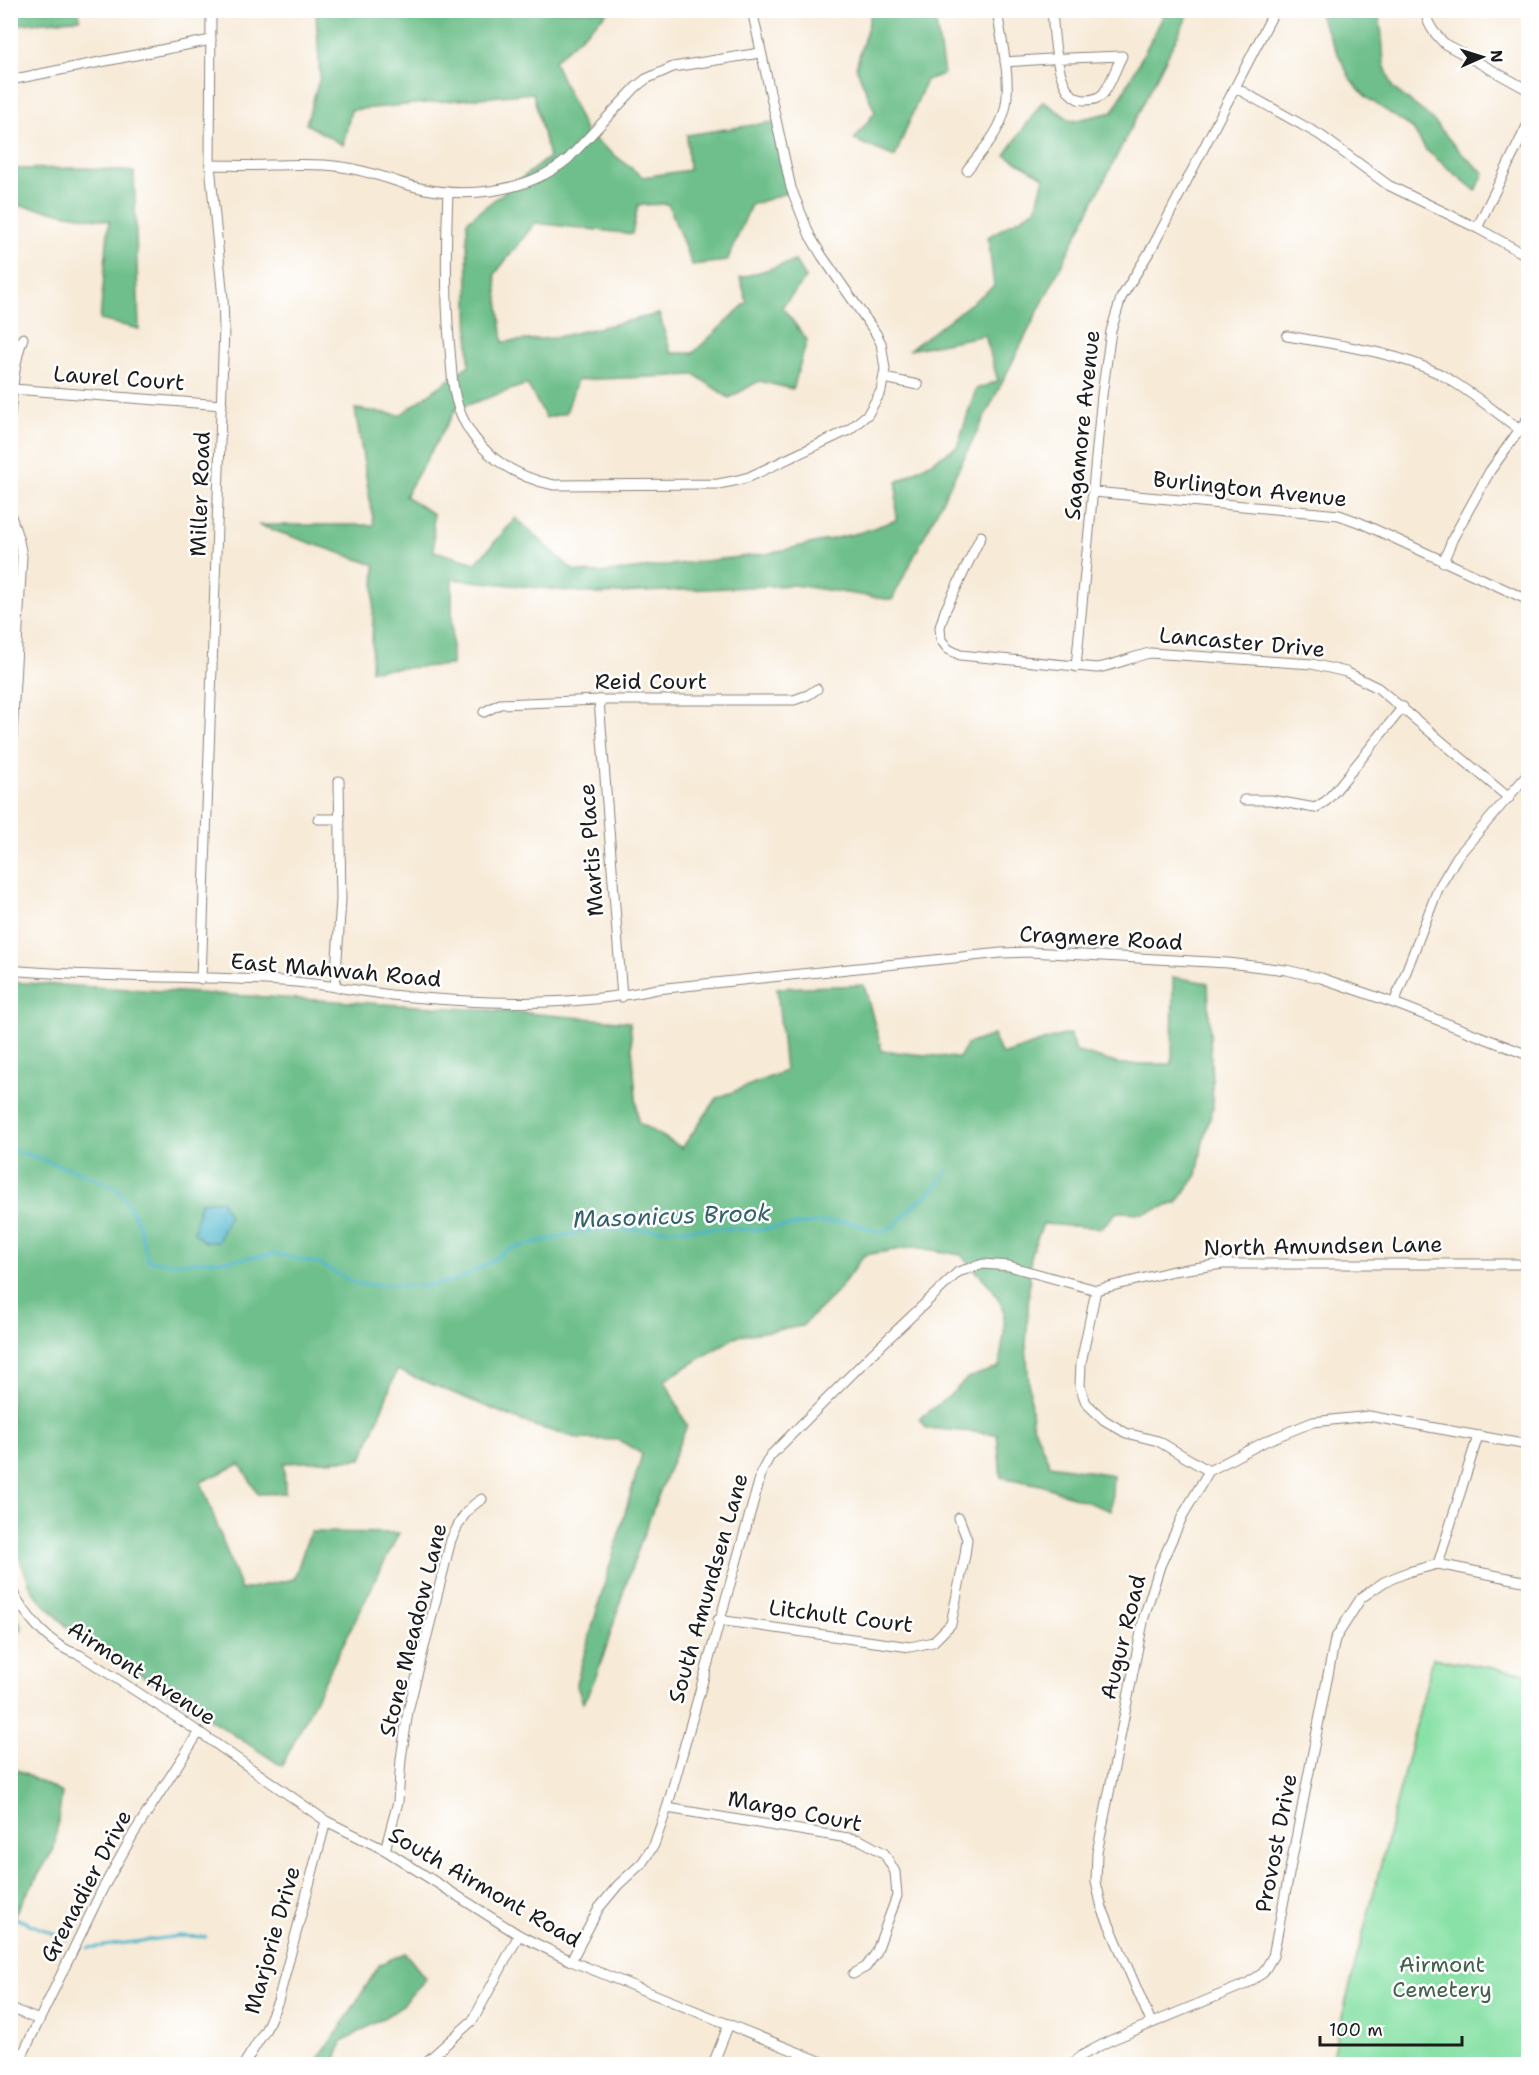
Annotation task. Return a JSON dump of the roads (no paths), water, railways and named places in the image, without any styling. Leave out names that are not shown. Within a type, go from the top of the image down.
[{"type":"street","name":"Miller Road","points":[[201,979],[224,299],[210,165],[211,10]]},
{"type":"street","points":[[448,192],[446,268],[448,322],[454,389],[458,405],[467,427],[481,446],[500,463],[521,476],[554,485],[718,484],[749,477],[849,430],[868,414],[876,403],[884,378],[884,357],[875,332],[822,256],[798,210],[785,165],[752,10]]},
{"type":"street","points":[[967,170],[997,131],[1008,96],[997,10]]},
{"type":"street","points":[[1005,62],[1057,58],[1122,56],[1103,94],[1095,100],[1082,101],[1072,96],[1064,84],[1057,58],[1052,10]]},
{"type":"street","name":"Sagamore Avenue","points":[[1076,667],[1111,331],[1121,298],[1153,246],[1275,10]]},
{"type":"street","points":[[1426,10],[1426,18],[1434,32],[1445,44],[1528,90]]},
{"type":"street","points":[[10,80],[211,40]]},
{"type":"street","points":[[210,165],[342,166],[408,185],[448,192],[463,193],[512,187],[543,177],[568,159],[646,79],[673,67],[760,53]]},
{"type":"street","points":[[1236,88],[1320,135],[1388,185],[1477,228],[1528,256]]},
{"type":"street","points":[[1477,228],[1528,124]]},
{"type":"street","points":[[1287,336],[1384,354],[1440,374],[1465,389],[1520,430]]},
{"type":"street","points":[[10,414],[18,351],[23,338]]},
{"type":"street","points":[[884,378],[918,385]]},
{"type":"street","name":"Laurel Court","points":[[13,389],[222,405]]},
{"type":"street","points":[[1443,562],[1453,538],[1490,471],[1528,418]]},
{"type":"street","name":"Burlington Avenue","points":[[1094,492],[1339,515],[1528,600]]},
{"type":"street","points":[[10,513],[20,541],[22,556],[13,684],[10,772]]},
{"type":"street","name":"Lancaster Drive","points":[[981,536],[945,611],[940,627],[941,640],[948,650],[960,655],[1076,667],[1097,668],[1113,665],[1150,653],[1312,664],[1346,672],[1378,688],[1403,707],[1509,798]]},
{"type":"street","name":"Reid Court","points":[[484,712],[500,704],[599,700],[794,700],[817,689]]},
{"type":"street","name":"Martis Place","points":[[599,700],[622,997]]},
{"type":"street","points":[[1244,800],[1271,800],[1315,808],[1326,801],[1336,790],[1403,707]]},
{"type":"street","points":[[1394,1003],[1438,889],[1457,857],[1528,774]]},
{"type":"street","points":[[335,987],[341,900],[339,781]]},
{"type":"street","points":[[318,819],[340,819]]},
{"type":"street","name":"Cragmere Road","points":[[657,989],[1001,953],[1030,952],[1228,963],[1287,970],[1321,978],[1394,1003],[1528,1055]]},
{"type":"street","name":"East Mahwah Road","points":[[10,970],[62,975],[297,982],[390,995],[497,1003],[536,1004],[622,997],[657,989]]},
{"type":"street","name":"North Amundsen Lane","points":[[1096,1290],[1173,1271],[1223,1263],[1517,1264]]},
{"type":"street","name":"South Amundsen Lane","points":[[571,1961],[599,1908],[618,1885],[642,1863],[654,1845],[667,1808],[718,1620],[762,1471],[770,1456],[958,1272],[983,1264],[1009,1266],[1096,1290]]},
{"type":"street","points":[[1096,1290],[1081,1363],[1080,1386],[1086,1403],[1104,1420],[1126,1433],[1158,1441],[1209,1471],[1266,1441],[1313,1422],[1369,1416],[1528,1445]]},
{"type":"street","points":[[1479,1436],[1438,1564],[1528,1582]]},
{"type":"street","name":"Augur Road","points":[[1151,2022],[1102,1908],[1096,1882],[1097,1853],[1144,1617],[1160,1566],[1183,1515],[1209,1471]]},
{"type":"street","name":"Stone Meadow Lane","points":[[385,1850],[398,1802],[400,1759],[408,1711],[451,1540],[460,1521],[471,1506],[482,1499]]},
{"type":"street","name":"Litchult Court","points":[[718,1620],[910,1647],[933,1642],[951,1624],[967,1539],[959,1518]]},
{"type":"street","name":"Provost Drive","points":[[1071,2064],[1080,2056],[1151,2022],[1246,1984],[1263,1973],[1273,1956],[1276,1945],[1335,1639],[1361,1598],[1384,1582],[1408,1572],[1438,1564]]},
{"type":"street","name":"Airmont Avenue","points":[[10,1588],[29,1618],[61,1646],[80,1655],[267,1778]]},
{"type":"street","name":"Grenadier Drive","points":[[18,2064],[102,1890],[134,1833],[199,1732]]},
{"type":"street","name":"South Airmont Road","points":[[267,1778],[326,1821],[385,1850],[519,1935],[571,1961],[827,2064]]},
{"type":"street","name":"Margo Court","points":[[667,1808],[860,1840],[884,1853],[895,1872],[897,1896],[876,1953],[866,1968],[852,1974]]},
{"type":"street","name":"Marjorie Drive","points":[[244,2064],[266,2029],[278,2001],[326,1821]]},
{"type":"street","points":[[424,2064],[472,2020],[519,1935]]},
{"type":"street","points":[[10,2008],[39,2020]]},
{"type":"street","points":[[713,2064],[729,2024]]},
{"type":"water","points":[[221,1200],[229,1216],[218,1242],[205,1242],[194,1233],[200,1202]]},
{"type":"waterway","name":"Masonicus Brook","points":[[10,1149],[77,1171],[119,1190],[138,1222],[148,1260],[170,1263],[233,1260],[276,1254],[319,1264],[357,1284],[427,1286],[457,1280],[509,1249],[585,1231],[724,1228],[757,1230],[813,1223],[850,1222],[878,1232],[895,1226],[916,1203],[935,1188],[948,1170]]},
{"type":"waterway","points":[[10,1916],[67,1939]]},
{"type":"waterway","points":[[88,1948],[180,1936],[206,1937]]},
{"type":"park label","name":"Airmont Cemetery","points":[[1442,1976]]}]
